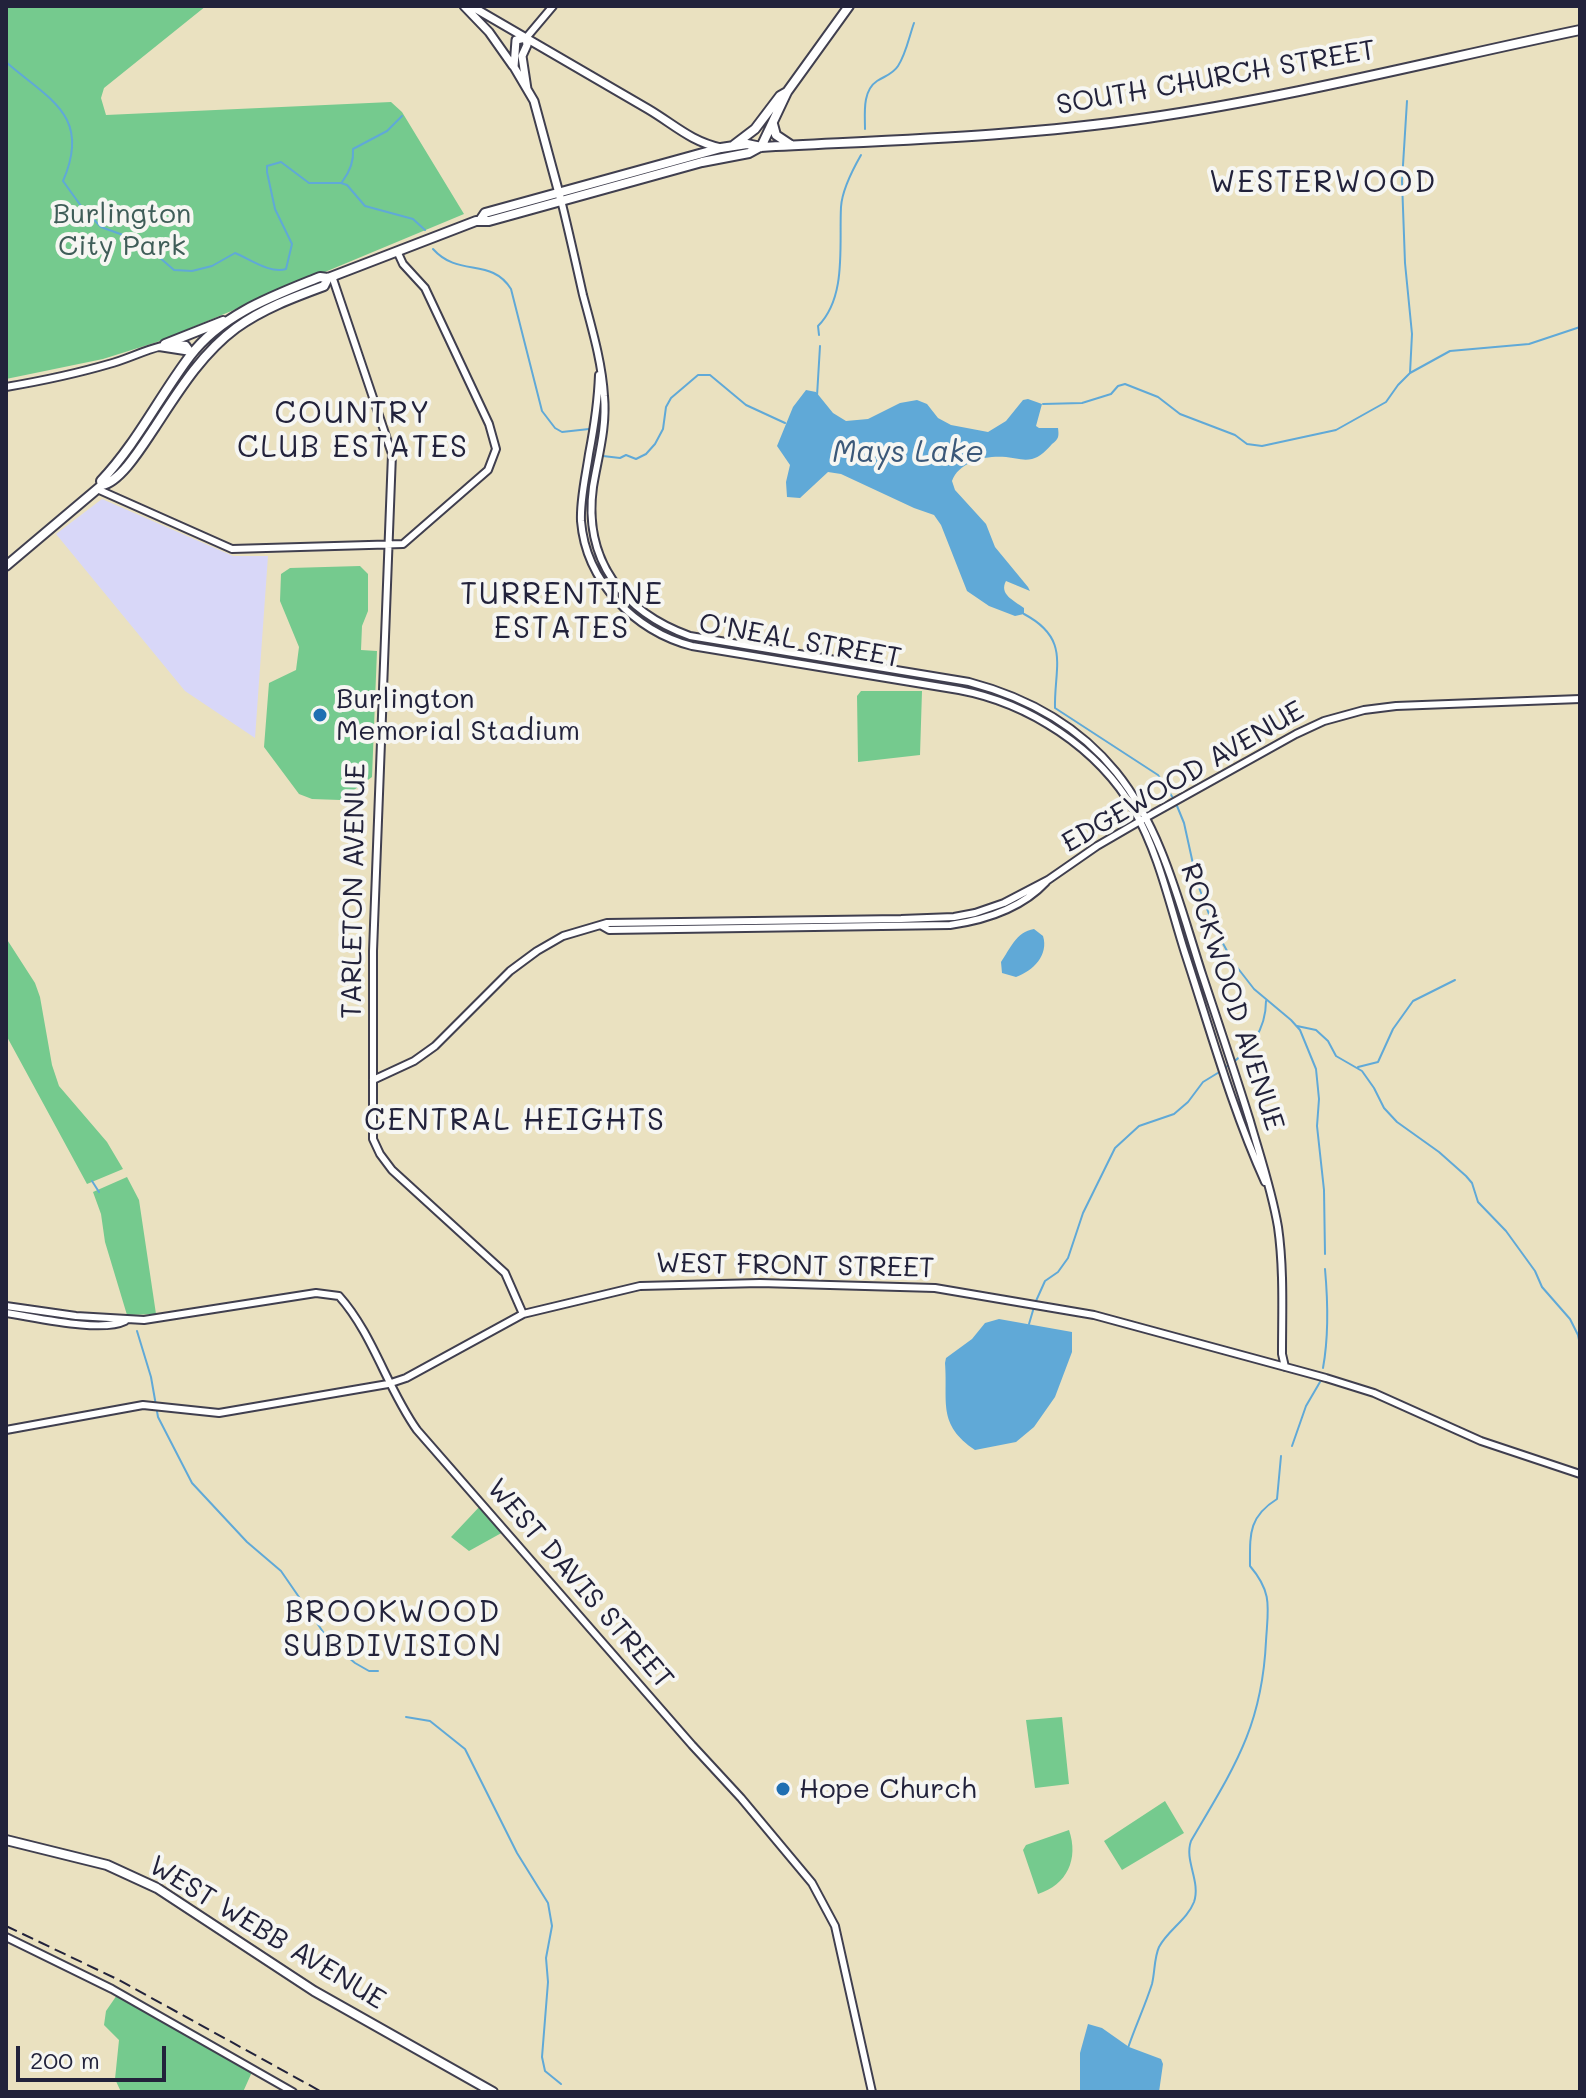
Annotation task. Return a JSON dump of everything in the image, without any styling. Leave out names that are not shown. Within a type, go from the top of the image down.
[{"type":"main road","points":[[464,6],[489,32],[527,89],[539,118],[560,196]]},
{"type":"main road","points":[[471,6],[660,115],[690,139],[721,148]]},
{"type":"main road","points":[[758,125],[755,141],[763,143],[787,92],[849,6]]},
{"type":"main road","name":"SOUTH CHURCH STREET","points":[[100,487],[101,481],[132,444],[193,353],[231,318],[277,294],[481,219],[489,221],[560,196],[721,148],[763,143],[792,145],[993,135],[1149,118],[1580,30]]},
{"type":"main road","points":[[514,67],[516,40],[526,38]]},
{"type":"main road","points":[[526,38],[527,45],[522,56],[527,89]]},
{"type":"main road","points":[[734,146],[758,125],[780,96],[787,92]]},
{"type":"main road","points":[[774,122],[776,135],[792,145]]},
{"type":"main road","points":[[684,158],[689,151],[690,139]]},
{"type":"main road","name":"SOUTH CHURCH STREET","points":[[560,196],[749,153],[763,143]]},
{"type":"main road","name":"SOUTH CHURCH STREET","points":[[6,566],[100,487],[108,485],[134,457],[214,347],[235,329],[267,310],[324,286],[330,277]]},
{"type":"main road","points":[[162,346],[231,318]]},
{"type":"main road","points":[[183,386],[181,379],[195,360],[193,353],[200,352],[223,332],[235,329]]},
{"type":"main road","name":"WEST WEBB AVENUE","points":[[6,1840],[107,1865],[157,1888],[314,1991],[493,2092]]},
{"type":"street","points":[[526,38],[553,6]]},
{"type":"street","name":"O'NEAL STREET","points":[[560,196],[600,361],[604,413],[592,501],[593,528],[599,553],[611,577],[638,608],[658,623],[690,636],[969,682],[1020,699],[1053,716],[1086,740],[1114,768],[1143,819]]},
{"type":"street","points":[[100,487],[232,549],[403,544],[488,470],[496,449],[489,424],[425,288],[403,264],[397,251]]},
{"type":"street","name":"TARLETON AVENUE","points":[[330,277],[390,444],[392,467],[378,796],[373,1139],[392,1170],[505,1273],[523,1314]]},
{"type":"street","points":[[6,387],[107,365],[162,346],[186,345],[193,353]]},
{"type":"street","name":"EDGEWOOD AVENUE","points":[[373,1080],[414,1061],[435,1046],[510,971],[563,936],[607,923],[622,922],[772,924],[968,918],[1048,880],[1097,846],[1296,734],[1346,715],[1396,706],[1580,699]]},
{"type":"street","name":"ROCKWOOD AVENUE","points":[[1143,819],[1158,844],[1261,1156],[1276,1214],[1280,1247],[1282,1354],[1285,1367]]},
{"type":"street","name":"WEST FRONT STREET","points":[[6,1430],[149,1405],[219,1413],[388,1384],[406,1378],[523,1314],[640,1286],[760,1283],[935,1288],[1094,1315],[1374,1393],[1481,1441],[1580,1474]]},
{"type":"street","name":"WEST DAVIS STREET","points":[[6,1306],[125,1321],[159,1319],[316,1293],[334,1293],[347,1304],[404,1412],[428,1444],[741,1798],[812,1883],[835,1926],[872,2092]]},
{"type":"street","name":"WEST DAVIS STREET","points":[[6,1313],[73,1323],[116,1325],[125,1321]]},
{"type":"street","points":[[6,1937],[112,1989],[293,2092]]},
{"type":"shaded area","points":[[102,499],[233,556],[268,556],[255,738],[185,691],[56,534]]},
{"type":"green space","name":"Burlington City Park","points":[[6,6],[206,6],[104,88],[101,98],[106,115],[391,102],[402,112],[464,214],[157,342],[103,359],[6,379]]},
{"type":"green space","name":"Burlington Memorial Stadium","points":[[360,566],[368,574],[368,611],[362,626],[361,650],[377,651],[372,777],[340,800],[312,799],[299,794],[264,747],[269,683],[296,670],[299,647],[280,601],[281,574],[290,568]]},
{"type":"green space","points":[[861,691],[922,691],[920,755],[858,762],[857,696]]},
{"type":"green space","points":[[6,938],[35,983],[59,1086],[107,1142],[123,1169],[87,1184],[6,1035]]},
{"type":"green space","points":[[127,1177],[139,1200],[156,1314],[127,1315],[93,1192]]},
{"type":"green space","points":[[482,1504],[505,1531],[469,1551],[451,1537]]},
{"type":"green space","points":[[1062,1717],[1069,1784],[1035,1788],[1026,1720]]},
{"type":"green space","points":[[1165,1801],[1184,1833],[1122,1870],[1104,1841]]},
{"type":"green space","points":[[1069,1830],[1072,1851],[1068,1870],[1056,1884],[1038,1894],[1023,1850],[1026,1845]]},
{"type":"green space","points":[[117,1995],[252,2072],[243,2092],[121,2092],[115,2079],[119,2040],[104,2025],[106,2011]]},
{"type":"water","name":"Mays Lake","points":[[806,390],[816,392],[833,413],[846,421],[868,419],[900,403],[917,400],[927,404],[938,418],[951,425],[988,432],[1006,421],[1023,400],[1042,404],[1036,426],[1058,428],[1056,441],[1043,453],[1029,460],[982,458],[967,464],[952,481],[955,490],[986,524],[995,547],[1028,587],[1030,591],[1006,581],[1004,586],[1008,596],[1024,608],[1024,614],[1015,616],[989,606],[967,591],[941,525],[934,515],[841,474],[828,472],[800,498],[787,497],[790,465],[777,446],[793,407]]},
{"type":"water","points":[[1034,929],[1043,936],[1042,956],[1028,971],[1016,977],[1002,973],[1001,962],[1014,942]]},
{"type":"water","points":[[999,1319],[1072,1332],[1072,1352],[1055,1397],[1034,1427],[1016,1442],[975,1450],[950,1422],[945,1363],[946,1358],[972,1339],[985,1323]]},
{"type":"water","points":[[1088,2024],[1102,2028],[1129,2047],[1161,2059],[1159,2092],[1080,2092],[1080,2053]]},
{"type":"waterway","points":[[865,129],[865,103],[869,91],[872,85],[898,66],[914,23]]},
{"type":"waterway","points":[[6,62],[50,99],[69,124],[71,158],[63,181],[81,206],[101,227],[156,247],[159,257],[174,270],[192,271],[212,266],[235,253],[267,268],[286,269],[292,244],[275,209],[267,172],[267,166],[281,162],[309,183],[347,185],[365,206],[413,219],[425,230]]},
{"type":"waterway","points":[[1407,101],[1402,181],[1412,334],[1410,373]]},
{"type":"waterway","points":[[342,182],[350,167],[353,149],[387,131],[402,116]]},
{"type":"waterway","points":[[819,335],[818,326],[834,301],[840,270],[842,201],[848,180],[861,155]]},
{"type":"waterway","points":[[433,249],[453,263],[494,273],[503,279],[511,289],[542,411],[562,432],[589,429]]},
{"type":"waterway","points":[[1043,404],[1082,403],[1111,394],[1118,386],[1125,384],[1158,397],[1180,414],[1235,435],[1247,444],[1262,446],[1336,430],[1386,402],[1410,373],[1450,351],[1529,344],[1580,327]]},
{"type":"waterway","points":[[817,396],[820,346]]},
{"type":"waterway","points":[[603,456],[620,458],[626,455],[636,459],[646,454],[663,429],[666,407],[671,398],[698,375],[710,375],[746,405],[785,423]]},
{"type":"waterway","points":[[1024,614],[1049,633],[1054,644],[1057,655],[1055,708],[1158,775],[1175,801],[1184,823],[1197,882],[1213,925],[1233,962],[1254,989],[1300,1030],[1316,1069],[1325,1254]]},
{"type":"waterway","points":[[1358,1067],[1378,1062],[1393,1029],[1413,1001],[1455,980]]},
{"type":"waterway","points":[[1226,1067],[1255,1040],[1263,1022],[1266,1001]]},
{"type":"waterway","points":[[1297,1026],[1316,1030],[1328,1041],[1336,1056],[1362,1071],[1384,1108],[1397,1122],[1466,1176],[1472,1183],[1478,1202],[1506,1231],[1535,1271],[1542,1287],[1570,1319],[1580,1345]]},
{"type":"waterway","points":[[1036,1301],[1045,1281],[1058,1272],[1068,1258],[1083,1213],[1115,1148],[1139,1126],[1174,1114],[1203,1082],[1221,1071]]},
{"type":"waterway","points":[[92,1181],[99,1192]]},
{"type":"waterway","points":[[1323,1368],[1327,1318],[1325,1269]]},
{"type":"waterway","points":[[1029,1324],[1034,1307]]},
{"type":"waterway","points":[[137,1331],[151,1377],[158,1417],[192,1483],[247,1542],[281,1571],[330,1642],[355,1663],[369,1671],[378,1671]]},
{"type":"waterway","points":[[1292,1446],[1306,1406],[1320,1382]]},
{"type":"waterway","points":[[1128,2048],[1152,1984],[1159,1947],[1194,1902],[1196,1886],[1189,1849],[1191,1841],[1232,1769],[1252,1724],[1263,1672],[1268,1610],[1266,1593],[1250,1566],[1251,1536],[1256,1520],[1277,1499],[1281,1456]]},
{"type":"waterway","points":[[406,1717],[430,1721],[465,1749],[517,1853],[548,1903],[552,1926],[546,1958],[548,1982],[542,2057],[545,2071],[561,2084]]},
{"type":"railway","points":[[6,1926],[119,1980],[322,2092]]},
{"type":"place","name":"Burlington Memorial Stadium","points":[[320,715]]},
{"type":"place","name":"Hope Church","points":[[783,1789]]},
{"type":"district","name":"WESTERWOOD","points":[[1323,183]]},
{"type":"district","name":"COUNTRY CLUB ESTATES","points":[[353,431]]},
{"type":"district","name":"TURRENTINE ESTATES","points":[[562,612]]},
{"type":"district","name":"CENTRAL HEIGHTS","points":[[515,1121]]},
{"type":"district","name":"BROOKWOOD SUBDIVISION","points":[[393,1630]]}]
